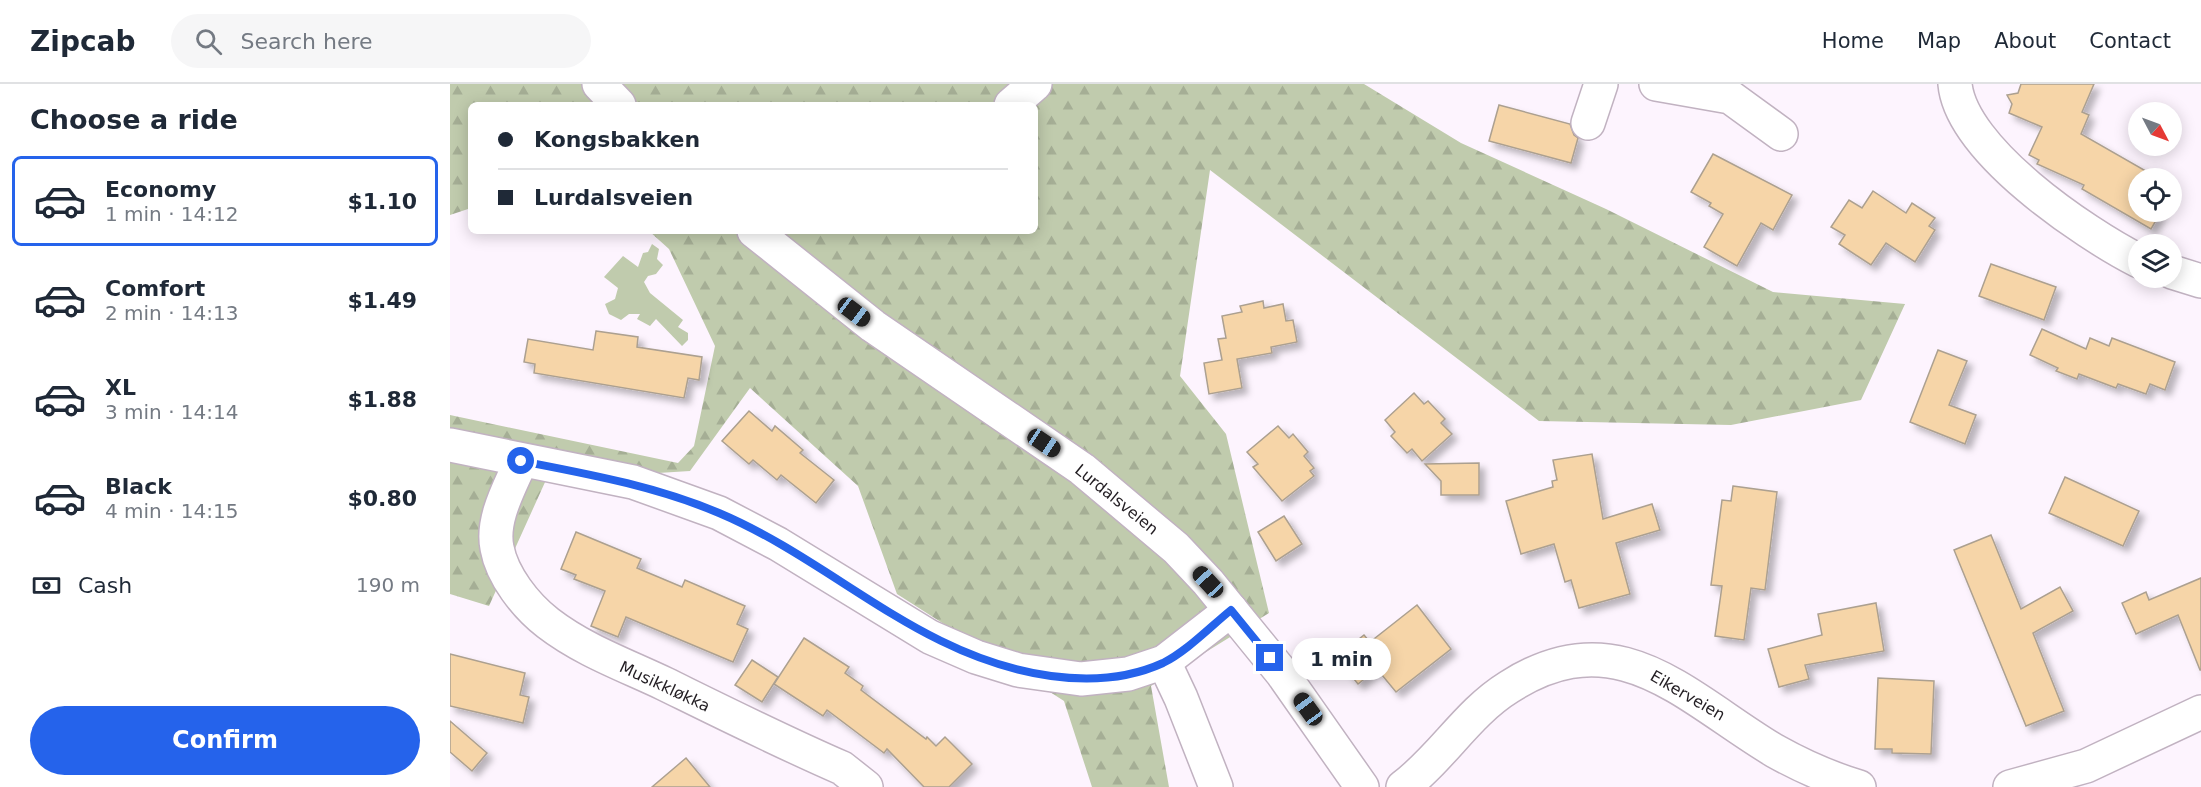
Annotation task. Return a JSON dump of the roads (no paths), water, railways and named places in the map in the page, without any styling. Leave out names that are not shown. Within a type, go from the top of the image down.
[{"type":"street","points":[[599,84],[616,102]]},
{"type":"street","points":[[1014,102],[1035,84]]},
{"type":"street","points":[[1588,123],[1601,84]]},
{"type":"street","points":[[1656,84],[1730,97],[1781,134]]},
{"type":"street","points":[[1955,84],[1964,112],[1990,147],[2024,184],[2106,244],[2128,255]]},
{"type":"street","name":"Lurdalsveien","points":[[758,234],[873,326],[1094,479],[1176,548],[1231,610],[1282,673],[1362,787]]},
{"type":"street","points":[[2182,275],[2201,281]]},
{"type":"street","points":[[450,445],[633,482],[719,513],[778,544],[921,632],[976,657],[1018,670],[1081,679],[1128,674],[1164,662],[1231,610]]},
{"type":"street","name":"Musikkløkka","points":[[521,461],[498,523],[497,548],[508,576],[523,598],[546,622],[570,638],[755,730],[842,768],[866,787]]},
{"type":"street","name":"Eikerveien","points":[[1403,787],[1438,757],[1487,703],[1506,688],[1526,676],[1564,663],[1603,659],[1632,666],[1666,680],[1716,710],[1776,751],[1859,787]]},
{"type":"street","points":[[1164,662],[1181,698],[1216,787]]},
{"type":"street","points":[[2010,787],[2086,766],[2201,712]]}]
